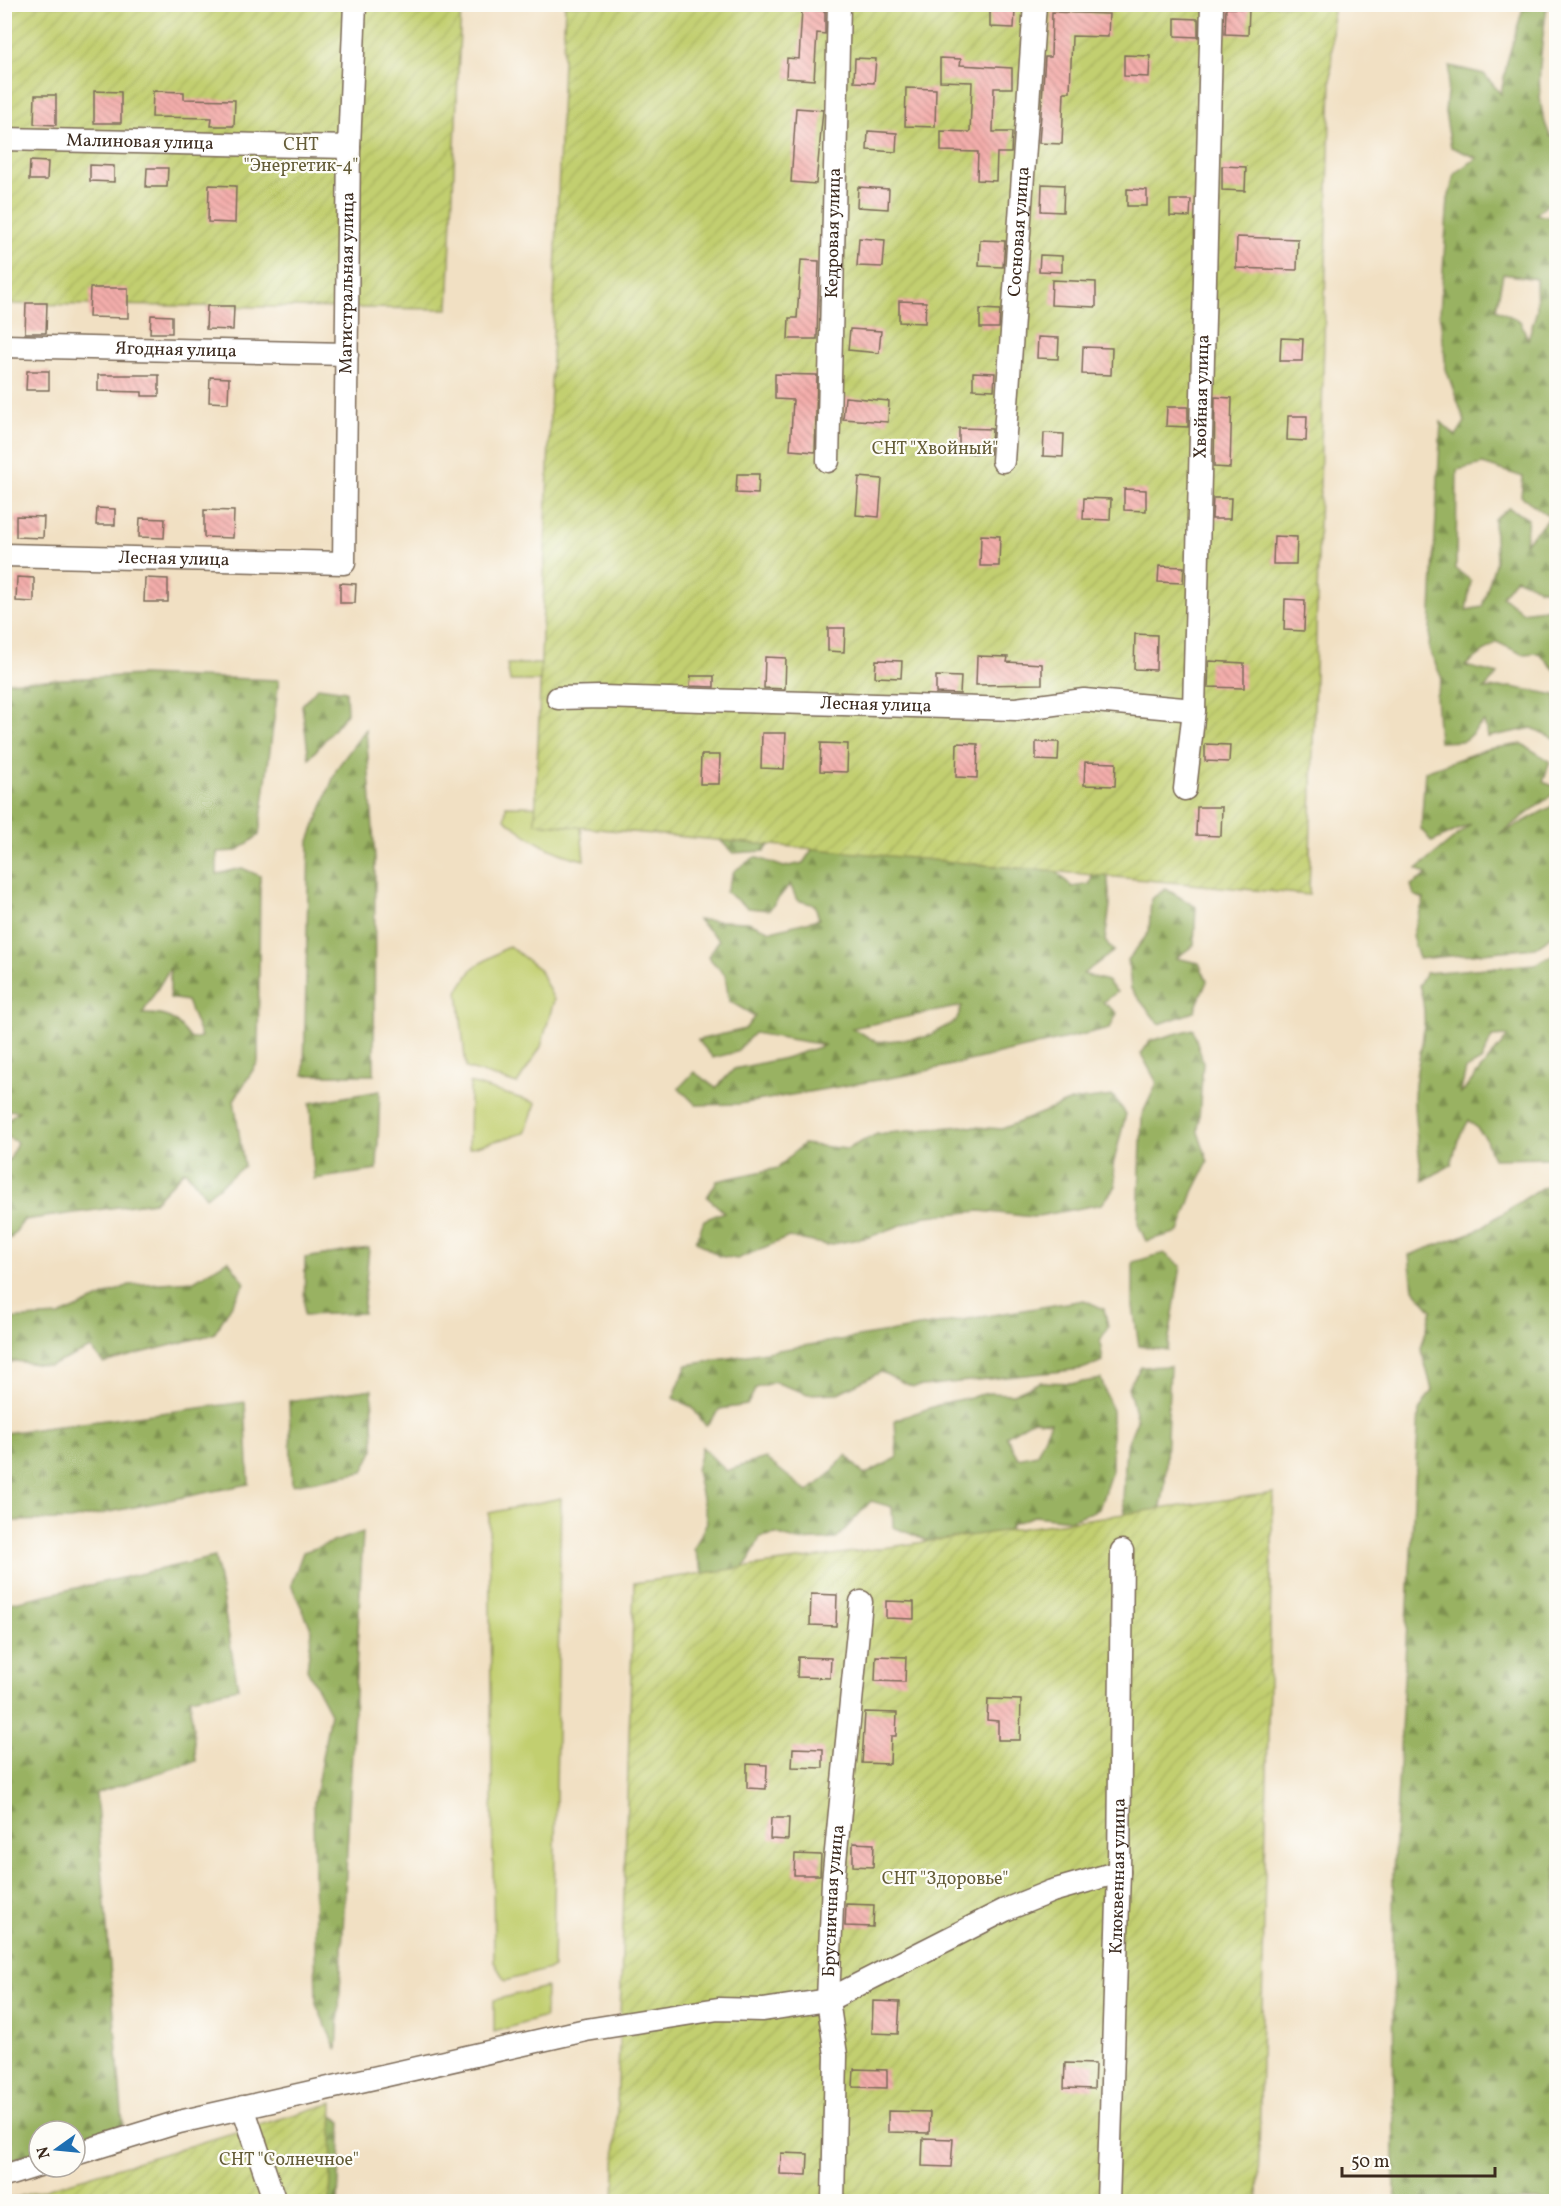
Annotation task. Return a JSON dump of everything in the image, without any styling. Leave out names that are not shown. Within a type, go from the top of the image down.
[{"type":"street","name":"Магистральная улица","points":[[344,563],[349,147],[355,4]]},
{"type":"street","name":"Кедровая улица","points":[[828,461],[839,4]]},
{"type":"street","name":"Сосновая улица","points":[[1003,461],[1035,4]]},
{"type":"street","name":"Хвойная улица","points":[[1185,789],[1194,710],[1212,4]]},
{"type":"street","name":"Малиновая улица","points":[[4,140],[349,147]]},
{"type":"street","name":"Ягодная улица","points":[[4,346],[347,354]]},
{"type":"street","name":"Лесная улица","points":[[4,555],[344,563]]},
{"type":"street","name":"Лесная улица","points":[[558,698],[601,697],[1016,709],[1083,700],[1194,710]]},
{"type":"street","name":"Клюквенная улица","points":[[1108,2202],[1119,1872],[1122,1551]]},
{"type":"street","name":"Брусничная улица","points":[[833,2202],[836,2055],[828,2000],[833,1881],[861,1602]]},
{"type":"street","points":[[87,2150],[179,2121],[586,2030],[718,2009],[763,2010],[828,2000],[1005,1910],[1052,1891],[1119,1872]]},
{"type":"street","points":[[243,2107],[275,2202]]},
{"type":"street","points":[[4,2176],[27,2169]]},
{"type":"green space","name":"СНТ \"Энергетик-4\"","points":[[5,5],[461,5],[448,309],[5,304]]},
{"type":"green space","name":"СНТ \"Хвойный\"","points":[[565,5],[1333,5],[1309,895],[535,823]]},
{"type":"green space","points":[[1524,5],[1547,5],[1541,55],[1540,90],[1545,122],[1551,137],[1556,137],[1556,198],[1536,214],[1556,219],[1556,590],[1541,589],[1516,578],[1502,596],[1522,612],[1556,607],[1556,671],[1539,653],[1522,654],[1497,642],[1465,666],[1498,674],[1484,689],[1511,687],[1556,695],[1556,739],[1532,728],[1488,737],[1484,722],[1464,741],[1439,742],[1436,696],[1442,679],[1429,649],[1441,422],[1456,436],[1465,422],[1446,369],[1440,313],[1448,199],[1455,173],[1477,158],[1451,147],[1445,112],[1450,66],[1484,74],[1501,94],[1507,62]],"holes":[[[1503,274],[1536,279],[1537,310],[1528,339],[1520,321],[1496,309]],[[1483,464],[1523,477],[1521,496],[1550,517],[1525,543],[1528,519],[1509,508],[1494,519],[1496,560],[1482,607],[1466,610],[1471,581],[1456,569],[1457,470]]]},
{"type":"green space","points":[[507,664],[561,664],[548,681],[510,681]]},
{"type":"green space","points":[[141,675],[279,680],[259,835],[237,851],[217,852],[217,874],[242,868],[260,876],[258,1062],[234,1100],[244,1166],[206,1197],[185,1170],[154,1202],[24,1220],[11,1238],[5,1240],[5,1162],[10,1159],[17,1142],[5,1136],[5,1121],[19,1111],[4,1110],[5,682]],"holes":[[[170,968],[170,998],[187,1001],[201,1037],[191,1039],[180,1026],[165,1016],[142,1014]]]},
{"type":"green space","points":[[318,687],[346,691],[347,713],[309,759],[302,705]]},
{"type":"green space","points":[[366,729],[375,858],[374,1075],[304,1075],[309,841],[337,768]]},
{"type":"green space","points":[[1522,744],[1550,761],[1543,782],[1556,787],[1556,792],[1499,835],[1556,804],[1556,933],[1535,948],[1419,959],[1412,936],[1424,899],[1414,895],[1411,885],[1427,875],[1417,869],[1471,824],[1432,842],[1421,829],[1425,771],[1487,749]]},
{"type":"green space","points":[[761,768],[810,790],[828,808],[864,795],[881,795],[900,801],[921,792],[920,858],[1057,872],[1072,887],[1090,884],[1094,867],[1107,869],[1110,905],[1105,941],[1114,951],[1083,974],[1107,981],[1117,992],[1103,1002],[1117,1013],[1110,1028],[913,1074],[739,1104],[696,1105],[679,1088],[694,1072],[716,1088],[734,1069],[785,1058],[825,1045],[754,1033],[736,1052],[713,1058],[698,1040],[745,1029],[755,1016],[729,1001],[725,975],[708,957],[719,940],[698,920],[748,922],[771,931],[819,919],[815,905],[797,900],[790,884],[769,910],[748,908],[726,892],[734,871],[755,857],[784,867],[803,863],[819,839],[799,826],[779,829],[765,851],[733,853],[718,838],[722,810]],"holes":[[[962,1006],[956,1021],[926,1037],[877,1042],[852,1028]]]},
{"type":"green space","points":[[506,806],[579,807],[584,860],[542,845],[524,833],[505,819]]},
{"type":"green space","points":[[1166,889],[1196,907],[1194,945],[1176,958],[1199,963],[1207,981],[1194,1012],[1159,1024],[1131,989],[1128,960],[1149,932],[1151,899]]},
{"type":"green space","points":[[509,946],[539,969],[554,1000],[541,1047],[517,1084],[466,1068],[458,991],[473,968]]},
{"type":"green space","points":[[1556,953],[1556,1158],[1493,1159],[1485,1137],[1469,1120],[1458,1140],[1451,1165],[1423,1181],[1414,1098],[1424,1029],[1423,1001],[1419,985],[1426,973],[1535,964]],"holes":[[[1508,1036],[1460,1095],[1466,1069],[1481,1061],[1492,1037]]]},
{"type":"green space","points":[[1193,1029],[1203,1062],[1198,1132],[1208,1162],[1193,1192],[1179,1232],[1146,1241],[1138,1224],[1142,1115],[1157,1083],[1141,1054],[1150,1041]]},
{"type":"green space","points":[[470,1083],[536,1103],[525,1133],[469,1148]]},
{"type":"green space","points":[[380,1091],[377,1170],[314,1179],[310,1103]]},
{"type":"green space","points":[[1113,1096],[1126,1114],[1113,1165],[1116,1186],[1102,1204],[1033,1217],[980,1211],[926,1216],[869,1237],[827,1245],[789,1237],[737,1259],[719,1256],[696,1241],[704,1220],[724,1212],[707,1197],[717,1181],[778,1168],[803,1144],[847,1149],[877,1134],[961,1126],[1002,1129],[1071,1101]]},
{"type":"green space","points":[[1556,1185],[1556,2201],[1394,2201],[1393,1873],[1419,1411],[1432,1390],[1421,1348],[1432,1310],[1413,1289],[1409,1255],[1476,1231],[1541,1188]]},
{"type":"green space","points":[[369,1248],[363,1313],[304,1315],[305,1258]]},
{"type":"green space","points":[[1164,1253],[1181,1266],[1167,1350],[1139,1346],[1133,1306],[1133,1262]]},
{"type":"green space","points":[[228,1260],[245,1283],[214,1334],[103,1363],[91,1348],[50,1366],[15,1361],[5,1364],[5,1319],[59,1316],[129,1285],[194,1281]]},
{"type":"green space","points":[[1084,1300],[1104,1309],[1108,1326],[1100,1342],[1103,1361],[1082,1369],[913,1387],[881,1372],[838,1393],[808,1394],[774,1382],[756,1388],[747,1405],[720,1409],[706,1426],[692,1407],[673,1398],[687,1365]]},
{"type":"green space","points":[[1170,1366],[1165,1485],[1155,1539],[1130,1541],[1123,1500],[1126,1447],[1137,1420],[1128,1387],[1141,1367]]},
{"type":"green space","points":[[1101,1379],[1112,1411],[1112,1470],[1099,1509],[1071,1520],[1034,1516],[1012,1524],[995,1552],[933,1563],[926,1540],[893,1527],[892,1507],[871,1501],[836,1539],[798,1541],[776,1534],[760,1537],[746,1565],[741,1570],[727,1575],[704,1576],[694,1549],[707,1522],[696,1470],[702,1447],[726,1471],[765,1458],[808,1492],[829,1475],[846,1455],[864,1475],[897,1458],[895,1420],[944,1403],[988,1393],[1013,1394],[1040,1382],[1076,1383]],"holes":[[[1033,1420],[1051,1422],[1037,1454],[1018,1458],[1006,1436]]]},
{"type":"green space","points":[[372,1389],[374,1449],[363,1472],[292,1485],[289,1401]]},
{"type":"green space","points":[[245,1402],[249,1484],[70,1520],[5,1521],[5,1433]]},
{"type":"green space","name":"СНТ \"Здоровье\"","points":[[1273,1493],[1258,2201],[614,2202],[634,1583]]},
{"type":"green space","points":[[561,1498],[553,1968],[505,1981],[494,1962],[489,1513]]},
{"type":"green space","points":[[363,1532],[337,2051],[316,2004],[313,1808],[330,1713],[307,1669],[312,1630],[291,1585],[303,1552]]},
{"type":"green space","points":[[215,1557],[238,1688],[190,1698],[196,1761],[96,1793],[123,2125],[87,2136],[87,2119],[27,2119],[27,2155],[5,2162],[5,1604]]},
{"type":"green space","points":[[546,1987],[545,2017],[494,2032],[494,2000]]},
{"type":"green space","name":"СНТ \"Солнечное\"","points":[[333,2103],[330,2201],[5,2202],[79,2179],[87,2179],[87,2176]]},
{"type":"green space","points":[[325,2111],[342,2122],[338,2201],[319,2202]]},
{"type":"building","points":[[1226,8],[1249,9],[1248,35],[1225,34]]},
{"type":"building","points":[[802,9],[825,11],[825,34],[817,33],[814,80],[786,78],[787,58],[799,59]]},
{"type":"building","points":[[990,9],[1015,10],[1014,28],[990,27]]},
{"type":"building","points":[[1052,12],[1109,14],[1108,37],[1072,36],[1070,92],[1064,92],[1062,144],[1039,143],[1045,57],[1051,57]]},
{"type":"building","points":[[1175,18],[1198,19],[1198,37],[1175,36]]},
{"type":"building","points":[[1124,55],[1150,56],[1149,77],[1124,76]]},
{"type":"building","points":[[855,58],[876,59],[874,83],[854,82]]},
{"type":"building","points":[[940,58],[961,59],[960,65],[1012,68],[1012,88],[994,88],[993,132],[1012,132],[1011,153],[997,153],[996,181],[977,180],[978,152],[941,151],[941,131],[970,132],[972,82],[940,81]]},
{"type":"building","points":[[906,88],[936,89],[935,127],[905,126]]},
{"type":"building","points":[[94,91],[121,92],[121,123],[94,123]]},
{"type":"building","points":[[153,91],[184,92],[184,99],[235,100],[234,126],[211,126],[212,118],[152,117]]},
{"type":"building","points":[[35,95],[56,95],[56,125],[34,124]]},
{"type":"building","points":[[796,108],[823,110],[816,184],[791,182]]},
{"type":"building","points":[[868,131],[897,133],[896,152],[867,150]]},
{"type":"building","points":[[30,161],[48,162],[47,180],[29,180]]},
{"type":"building","points":[[90,165],[114,166],[114,182],[90,181]]},
{"type":"building","points":[[1222,166],[1246,167],[1245,191],[1222,190]]},
{"type":"building","points":[[147,168],[168,168],[167,187],[146,187]]},
{"type":"building","points":[[1042,184],[1064,185],[1063,212],[1041,211]]},
{"type":"building","points":[[209,185],[236,186],[235,223],[208,222]]},
{"type":"building","points":[[858,187],[889,189],[888,209],[857,207]]},
{"type":"building","points":[[1127,189],[1147,190],[1147,206],[1127,206]]},
{"type":"building","points":[[1170,200],[1191,200],[1190,217],[1170,216]]},
{"type":"building","points":[[1237,237],[1298,239],[1297,270],[1236,268]]},
{"type":"building","points":[[859,238],[885,240],[883,267],[857,266]]},
{"type":"building","points":[[980,240],[1005,241],[1003,267],[979,266]]},
{"type":"building","points":[[1040,255],[1062,256],[1062,272],[1039,271]]},
{"type":"building","points":[[801,260],[819,261],[817,339],[788,339],[789,318],[797,318]]},
{"type":"building","points":[[1052,280],[1096,282],[1096,307],[1051,305]]},
{"type":"building","points":[[90,288],[128,288],[128,318],[89,317]]},
{"type":"building","points":[[899,301],[926,302],[925,323],[899,322]]},
{"type":"building","points":[[26,303],[47,303],[46,333],[25,333]]},
{"type":"building","points":[[207,306],[234,306],[233,330],[206,329]]},
{"type":"building","points":[[980,309],[1000,310],[999,328],[980,328]]},
{"type":"building","points":[[151,315],[172,316],[172,333],[150,333]]},
{"type":"building","points":[[850,329],[881,331],[879,353],[848,350]]},
{"type":"building","points":[[1038,337],[1059,338],[1058,359],[1037,358]]},
{"type":"building","points":[[1281,338],[1303,339],[1302,361],[1280,361]]},
{"type":"building","points":[[1083,347],[1112,348],[1111,375],[1082,374]]},
{"type":"building","points":[[27,371],[49,371],[49,390],[26,390]]},
{"type":"building","points":[[973,372],[995,373],[994,390],[973,389]]},
{"type":"building","points":[[775,374],[817,375],[815,452],[790,450],[793,400],[775,399]]},
{"type":"building","points":[[98,375],[159,375],[159,396],[142,396],[142,392],[98,391]]},
{"type":"building","points":[[210,377],[229,378],[228,403],[209,402]]},
{"type":"building","points":[[845,397],[889,401],[888,422],[843,419]]},
{"type":"building","points":[[1215,397],[1232,398],[1230,468],[1214,467]]},
{"type":"building","points":[[1167,407],[1188,407],[1188,427],[1166,426]]},
{"type":"building","points":[[1288,416],[1307,416],[1306,441],[1287,440]]},
{"type":"building","points":[[959,428],[992,429],[990,454],[959,453]]},
{"type":"building","points":[[1044,433],[1064,434],[1063,457],[1043,456]]},
{"type":"building","points":[[737,474],[759,474],[758,494],[736,493]]},
{"type":"building","points":[[859,477],[882,479],[879,517],[856,515]]},
{"type":"building","points":[[1124,489],[1146,490],[1146,511],[1124,510]]},
{"type":"building","points":[[1084,498],[1111,499],[1110,520],[1083,519]]},
{"type":"building","points":[[1213,498],[1231,498],[1230,519],[1212,519]]},
{"type":"building","points":[[97,508],[115,509],[115,525],[96,525]]},
{"type":"building","points":[[204,510],[234,511],[233,538],[204,537]]},
{"type":"building","points":[[16,516],[44,517],[43,538],[16,537]]},
{"type":"building","points":[[140,518],[165,519],[164,538],[139,537]]},
{"type":"building","points":[[981,535],[1000,536],[999,566],[980,566]]},
{"type":"building","points":[[1274,536],[1297,537],[1296,564],[1273,564]]},
{"type":"building","points":[[1159,566],[1184,567],[1183,583],[1158,582]]},
{"type":"building","points":[[17,577],[34,578],[34,602],[16,601]]},
{"type":"building","points":[[145,578],[168,579],[168,602],[144,602]]},
{"type":"building","points":[[340,583],[356,584],[355,603],[340,603]]},
{"type":"building","points":[[1285,599],[1305,600],[1304,631],[1284,630]]},
{"type":"building","points":[[828,628],[845,628],[844,652],[828,651]]},
{"type":"building","points":[[1135,634],[1157,635],[1156,670],[1134,669]]},
{"type":"building","points":[[977,656],[1008,657],[1007,662],[1042,664],[1042,684],[976,685]]},
{"type":"building","points":[[765,657],[786,658],[785,689],[764,688]]},
{"type":"building","points":[[876,660],[902,661],[901,678],[875,677]]},
{"type":"building","points":[[1209,661],[1244,663],[1244,688],[1208,687]]},
{"type":"building","points":[[691,676],[714,676],[714,687],[690,686]]},
{"type":"building","points":[[936,676],[961,677],[960,694],[936,693]]},
{"type":"building","points":[[762,733],[786,733],[784,769],[761,768]]},
{"type":"building","points":[[1036,742],[1059,742],[1058,761],[1036,760]]},
{"type":"building","points":[[821,743],[848,744],[847,772],[820,771]]},
{"type":"building","points":[[957,743],[978,744],[977,778],[956,777]]},
{"type":"building","points":[[1205,744],[1230,745],[1229,762],[1205,761]]},
{"type":"building","points":[[701,755],[720,755],[719,784],[700,784]]},
{"type":"building","points":[[1085,762],[1116,763],[1115,786],[1084,785]]},
{"type":"building","points":[[1197,807],[1222,807],[1221,836],[1196,835]]},
{"type":"building","points":[[811,1594],[837,1595],[836,1626],[810,1625]]},
{"type":"building","points":[[886,1601],[914,1602],[914,1619],[886,1618]]},
{"type":"building","points":[[876,1656],[906,1657],[905,1682],[875,1681]]},
{"type":"building","points":[[798,1657],[831,1658],[830,1678],[797,1677]]},
{"type":"building","points":[[988,1699],[1021,1700],[1020,1740],[998,1740],[998,1721],[987,1720]]},
{"type":"building","points":[[865,1712],[897,1713],[896,1736],[891,1736],[890,1764],[862,1763]]},
{"type":"building","points":[[793,1748],[823,1749],[823,1768],[792,1767]]},
{"type":"building","points":[[747,1764],[767,1765],[766,1789],[747,1788]]},
{"type":"building","points":[[771,1818],[789,1818],[788,1840],[770,1839]]},
{"type":"building","points":[[853,1843],[874,1844],[873,1867],[853,1866]]},
{"type":"building","points":[[795,1854],[821,1855],[820,1875],[794,1875]]},
{"type":"building","points":[[846,1904],[874,1905],[873,1927],[845,1926]]},
{"type":"building","points":[[873,2001],[900,2002],[898,2034],[872,2033]]},
{"type":"building","points":[[1065,2063],[1095,2064],[1094,2089],[1064,2088]]},
{"type":"building","points":[[854,2069],[887,2070],[887,2088],[853,2087]]},
{"type":"building","points":[[888,2111],[930,2112],[929,2133],[888,2132]]},
{"type":"building","points":[[923,2138],[953,2139],[951,2167],[922,2166]]},
{"type":"building","points":[[781,2153],[808,2154],[807,2175],[780,2174]]}]
